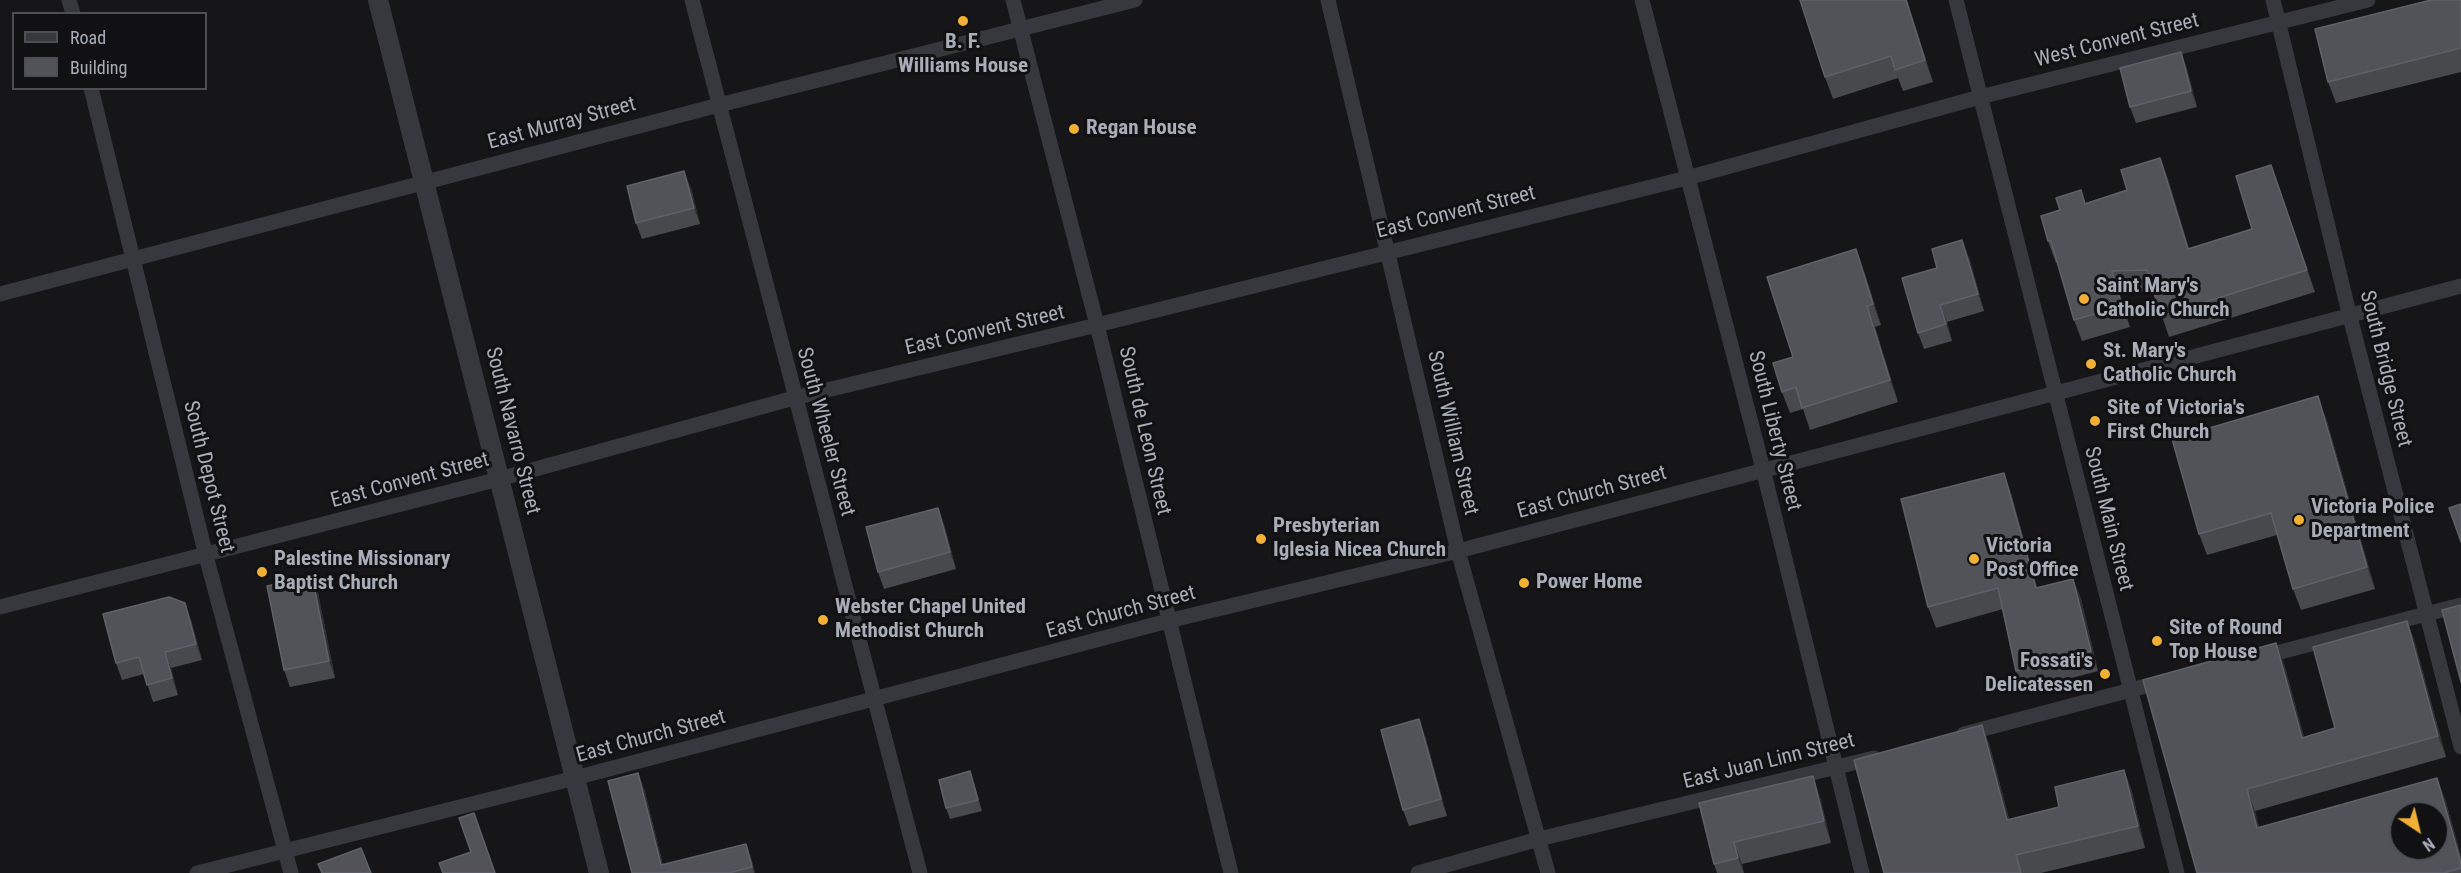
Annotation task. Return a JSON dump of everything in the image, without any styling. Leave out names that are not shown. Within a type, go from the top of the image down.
[{"type":"street","name":"South Navarro Street","points":[[378,0],[599,873]]},
{"type":"street","name":"South Wheeler Street","points":[[692,0],[794,398],[920,873]]},
{"type":"street","name":"South de Leon Street","points":[[1012,0],[1097,326],[1231,873]]},
{"type":"street","name":"East Murray Street","points":[[0,294],[719,105],[1135,0]]},
{"type":"street","name":"South William Street","points":[[1328,0],[1458,551],[1548,873]]},
{"type":"street","name":"South Liberty Street","points":[[1642,0],[1763,469],[1863,873]]},
{"type":"street","name":"South Main Street","points":[[1956,0],[2177,873]]},
{"type":"street","name":"South Bridge Street","points":[[2273,0],[2349,313],[2461,747]]},
{"type":"street","name":"West Convent Street","points":[[1980,96],[2368,0]]},
{"type":"street","name":"South Depot Street","points":[[92,90],[206,556],[291,873]]},
{"type":"street","name":"East Convent Street","points":[[0,607],[499,479],[794,398],[1097,326],[1687,178],[1980,96]]},
{"type":"street","name":"East Church Street","points":[[197,873],[285,849],[575,778],[1168,621],[1458,551],[2349,313],[2461,286]]},
{"type":"street","points":[[2244,661],[2461,605]]},
{"type":"street","points":[[1950,738],[2175,678]]},
{"type":"street","name":"East Juan Linn Street","points":[[1418,873],[1539,839],[1893,753]]},
{"type":"building","points":[[1800,0],[1906,0],[1925,60],[1895,70],[1891,56],[1825,77]]},
{"type":"building","points":[[2431,0],[2461,0],[2461,48],[2328,82],[2315,29]]},
{"type":"building","points":[[2181,52],[2191,91],[2130,107],[2120,68]]},
{"type":"building","points":[[2160,158],[2188,249],[2252,229],[2236,176],[2271,165],[2307,270],[2161,316],[2147,270],[2112,271],[2122,306],[2074,320],[2051,241],[2048,241],[2041,216],[2060,210],[2056,198],[2081,190],[2085,204],[2127,190],[2121,170]]},
{"type":"building","points":[[684,171],[694,208],[636,223],[627,186]]},
{"type":"building","points":[[1962,240],[1978,294],[1940,305],[1946,324],[1918,333],[1902,278],[1937,268],[1932,249]]},
{"type":"building","points":[[1856,249],[1873,304],[1867,306],[1890,380],[1802,408],[1796,387],[1782,392],[1773,363],[1793,357],[1767,277]]},
{"type":"building","points":[[2318,396],[2367,567],[2293,589],[2271,513],[2199,534],[2172,439]]},
{"type":"building","points":[[2004,473],[2036,588],[2073,579],[2091,651],[2016,671],[1998,588],[1928,607],[1901,499]]},
{"type":"building","points":[[2461,504],[2461,542],[2449,508]]},
{"type":"building","points":[[938,508],[950,552],[878,572],[866,527]]},
{"type":"building","points":[[312,576],[329,661],[284,670],[267,586]]},
{"type":"building","points":[[169,597],[185,603],[196,644],[165,652],[172,678],[147,685],[139,657],[116,663],[103,614]]},
{"type":"building","points":[[2461,605],[2461,682],[2442,610]]},
{"type":"building","points":[[2407,621],[2438,736],[2247,789],[2257,828],[2437,778],[2443,801],[2389,801],[2389,861],[2449,861],[2449,820],[2461,868],[2444,873],[2197,873],[2143,680],[2276,643],[2302,738],[2335,728],[2313,647]]},
{"type":"building","points":[[1419,719],[1441,799],[1403,810],[1381,730]]},
{"type":"building","points":[[1982,725],[2007,820],[2059,807],[2055,787],[2124,770],[2138,826],[2016,855],[2021,873],[1884,873],[1854,760]]},
{"type":"building","points":[[970,771],[978,800],[946,808],[939,780]]},
{"type":"building","points":[[638,773],[661,865],[746,844],[752,867],[729,873],[632,873],[608,781]]},
{"type":"building","points":[[1813,776],[1824,821],[1734,842],[1738,858],[1714,864],[1699,803]]},
{"type":"building","points":[[474,813],[495,873],[443,873],[439,863],[471,852],[459,818]]},
{"type":"building","points":[[361,848],[371,873],[322,873],[318,864]]},
{"type":"place","name":"B. F. Williams House","points":[[963,21]]},
{"type":"place","name":"Regan House","points":[[1074,129]]},
{"type":"place","name":"Saint Mary's Catholic Church","points":[[2084,299]]},
{"type":"place","name":"St. Mary's Catholic Church","points":[[2091,364]]},
{"type":"place","name":"Site of Victoria's First Church","points":[[2095,421]]},
{"type":"place","name":"Victoria Police Department","points":[[2299,520]]},
{"type":"place","name":"Presbyterian Iglesia Nicea Church","points":[[1261,539]]},
{"type":"place","name":"Victoria Post Office","points":[[1974,559]]},
{"type":"place","name":"Palestine Missionary Baptist Church","points":[[262,572]]},
{"type":"place","name":"Power Home","points":[[1524,583]]},
{"type":"place","name":"Webster Chapel United Methodist Church","points":[[823,620]]},
{"type":"place","name":"Site of Round Top House","points":[[2157,641]]},
{"type":"place","name":"Fossati's Delicatessen","points":[[2105,674]]}]
